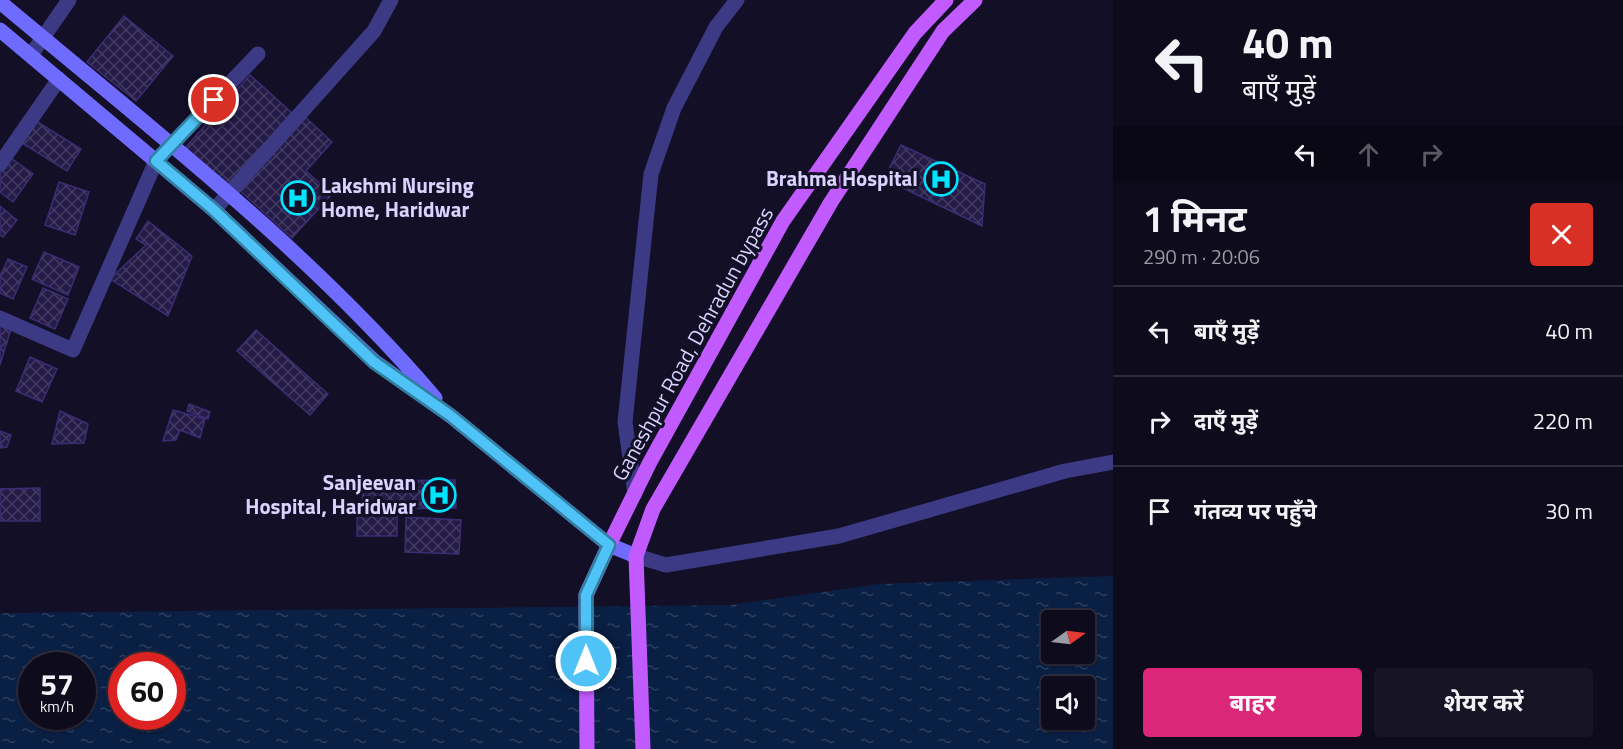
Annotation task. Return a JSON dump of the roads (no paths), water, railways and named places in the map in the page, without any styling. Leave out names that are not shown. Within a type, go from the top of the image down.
[{"type":"main road","name":"Ganeshpur Road, Dehradun bypass","points":[[587,749],[586,595],[609,545],[650,462],[783,221],[915,33],[946,0]]},
{"type":"main road","points":[[642,749],[636,556],[653,509],[831,202],[943,31],[975,0]]},
{"type":"main road","points":[[0,2],[228,194],[383,337],[451,416]]},
{"type":"main road","points":[[0,30],[214,210],[374,362],[451,416],[609,545],[636,556]]},
{"type":"street","points":[[31,56],[69,0]]},
{"type":"street","points":[[214,210],[374,31],[391,0]]},
{"type":"street","points":[[635,494],[625,422],[651,174],[674,108],[716,27],[737,0]]},
{"type":"street","points":[[0,318],[73,350],[156,161],[258,54]]},
{"type":"street","points":[[0,164],[59,79]]},
{"type":"street","points":[[636,556],[666,565],[839,536],[1065,471],[1113,462]]},
{"type":"water","points":[[1113,576],[1113,749],[0,749],[0,613],[731,605],[879,584]]},
{"type":"place","name":"Brahma Hospital","points":[[941,179]]},
{"type":"place","name":"Lakshmi Nursing Home, Haridwar","points":[[298,198]]},
{"type":"place","name":"Sanjeevan Hospital, Haridwar","points":[[439,495]]}]
